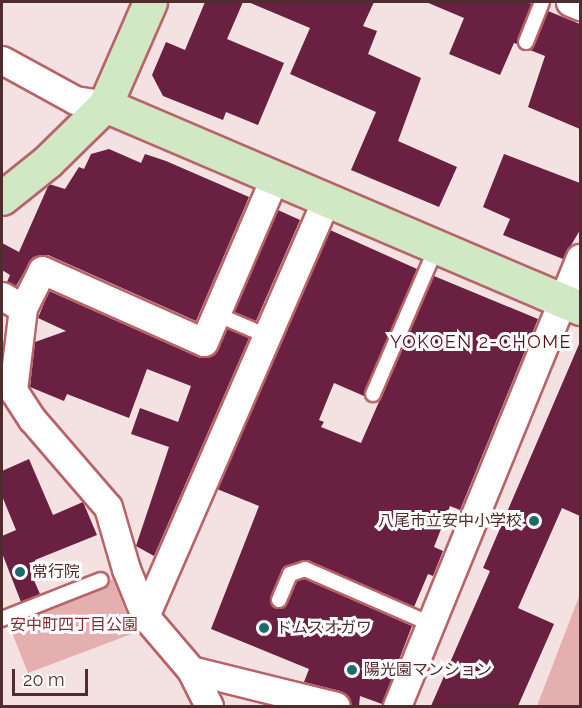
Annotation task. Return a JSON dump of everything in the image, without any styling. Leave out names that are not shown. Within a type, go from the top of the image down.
[{"type":"street","points":[[2,198],[48,161],[105,105],[150,2]]},
{"type":"street","points":[[570,2],[580,6]]},
{"type":"street","points":[[2,60],[75,100],[105,105],[327,198],[572,305]]},
{"type":"street","points":[[209,706],[191,670],[145,616],[108,507],[32,419],[8,382],[12,302],[42,270],[204,342],[275,176]]},
{"type":"street","points":[[145,616],[327,198]]},
{"type":"street","points":[[397,706],[572,305],[580,258]]},
{"type":"street","points":[[191,670],[336,706]]},
{"type":"lane","points":[[526,42],[542,2]]},
{"type":"lane","points":[[373,394],[437,246]]},
{"type":"lane","points":[[216,314],[267,336]]},
{"type":"lane","points":[[279,600],[290,574],[305,569],[431,624]]},
{"type":"lane","points":[[2,619],[101,580]]},
{"type":"green space","name":"安中町四丁目公園","points":[[113,579],[134,633],[28,673],[7,620]]},
{"type":"green space","points":[[580,594],[580,706],[537,706]]},
{"type":"building","points":[[205,2],[243,2],[227,39],[284,63],[258,125],[226,112],[223,120],[163,96],[152,75],[166,42],[185,50]]},
{"type":"building","points":[[248,2],[374,2],[363,26],[377,31],[368,54],[421,78],[398,141],[457,167],[439,207],[351,170],[376,112],[290,74],[310,28]]},
{"type":"building","points":[[426,2],[526,2],[532,4],[517,44],[514,43],[500,75],[449,54],[464,18]]},
{"type":"building","points":[[548,11],[580,24],[580,129],[528,107],[545,56],[530,50]]},
{"type":"building","points":[[109,149],[141,163],[145,154],[166,161],[249,197],[196,321],[48,255],[33,257],[16,286],[7,282],[10,275],[2,270],[2,243],[19,252],[49,184],[65,189],[79,167],[84,169],[91,154]]},
{"type":"building","points":[[504,154],[580,183],[580,230],[563,259],[503,235],[510,219],[483,207]]},
{"type":"building","points":[[278,210],[300,220],[256,321],[234,312]]},
{"type":"building","points":[[330,230],[417,269],[364,396],[334,383],[319,420],[324,422],[321,427],[361,443],[434,276],[538,319],[460,510],[450,506],[434,547],[443,551],[433,576],[428,574],[414,607],[309,561],[282,570],[271,597],[275,608],[285,607],[297,581],[305,579],[412,626],[382,704],[360,696],[359,706],[351,706],[347,695],[340,691],[304,682],[309,669],[211,629],[259,506],[217,489]]},
{"type":"building","points":[[49,291],[198,357],[214,354],[227,328],[249,338],[154,556],[136,546],[169,447],[131,434],[140,408],[178,422],[191,386],[147,369],[129,418],[67,394],[64,401],[30,387],[35,342],[66,331],[38,318]]},
{"type":"building","points":[[580,342],[580,516],[562,508],[518,608],[554,624],[518,706],[431,706],[490,571],[483,568]]},
{"type":"building","points":[[29,459],[53,515],[83,502],[97,535],[35,560],[41,575],[33,578],[40,594],[21,602],[2,553],[2,536],[16,530],[2,496],[2,471]]},
{"type":"place","name":"八尾市立安中小学校","points":[[534,521]]},
{"type":"place","name":"常行院","points":[[20,572]]},
{"type":"place","name":"ドムスオガワ","points":[[264,628]]},
{"type":"place","name":"陽光園マンション","points":[[352,670]]},
{"type":"district","name":"YOKOEN 2-CHOME","points":[[481,342]]}]
